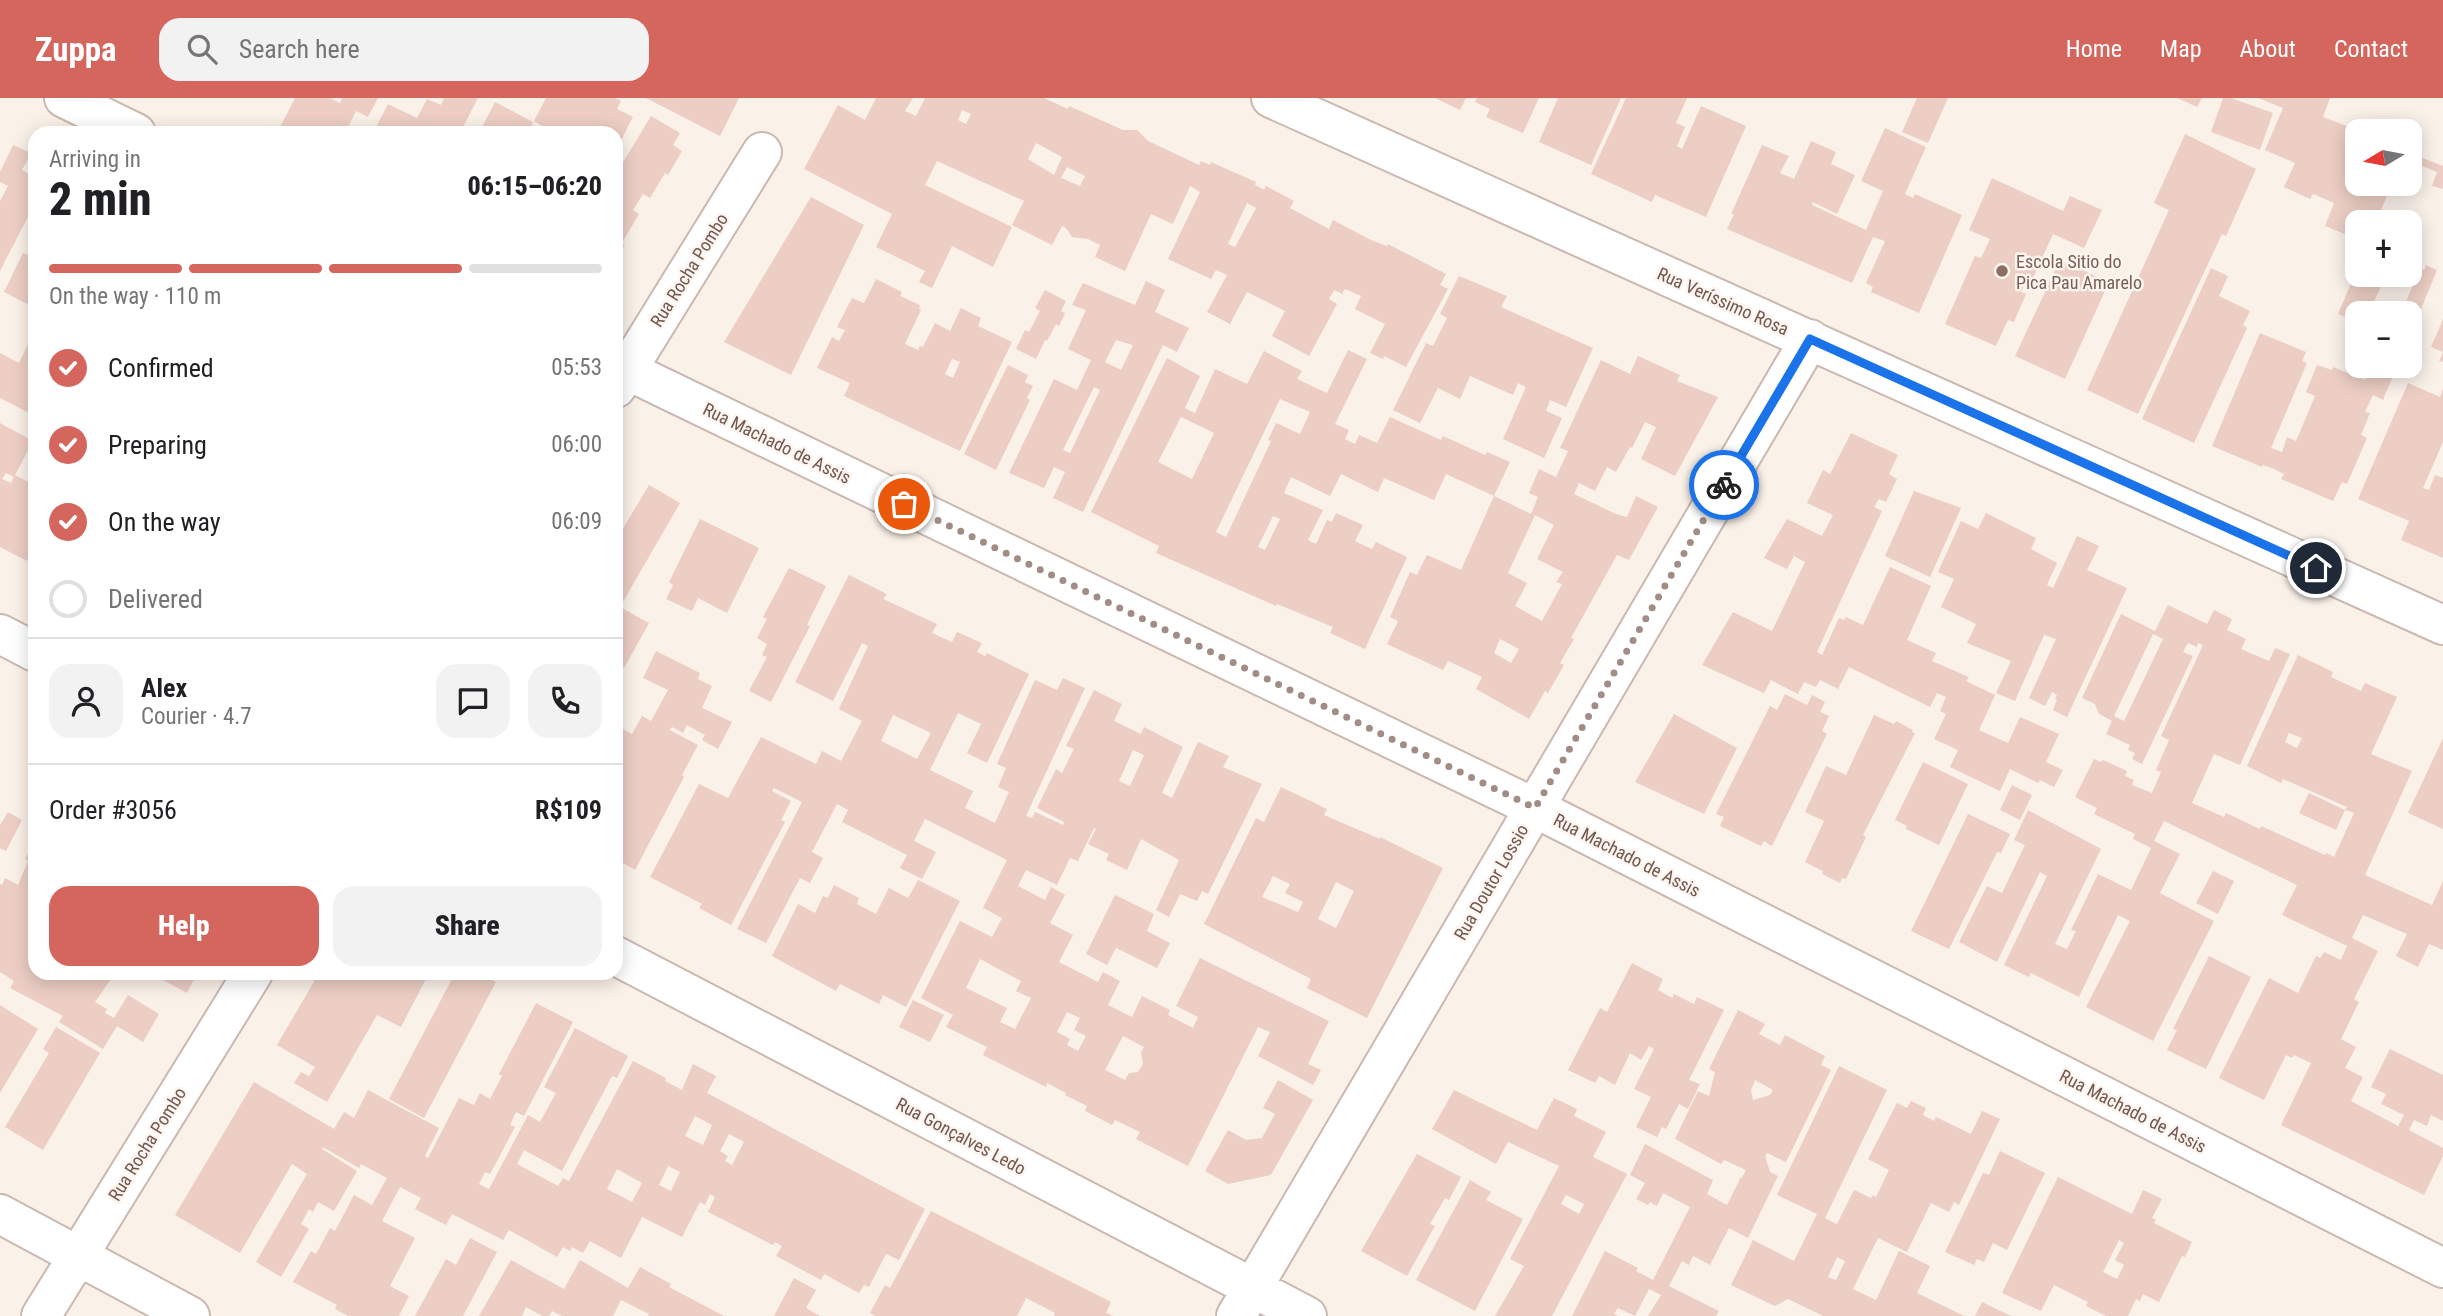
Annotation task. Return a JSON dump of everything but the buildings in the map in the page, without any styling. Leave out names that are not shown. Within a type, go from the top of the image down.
[{"type":"street","points":[[64,98],[122,126]]},
{"type":"street","name":"Rua Veríssimo Rosa","points":[[1271,98],[2443,625]]},
{"type":"street","name":"Rua Rocha Pombo","points":[[623,369],[762,152]]},
{"type":"street","name":"Rua Doutor Lossio","points":[[1245,1302],[1810,339]]},
{"type":"street","name":"Rua Machado de Assis","points":[[623,375],[1535,808],[2443,1268]]},
{"type":"street","points":[[0,634],[28,648]]},
{"type":"street","name":"Rua Gonçalves Ledo","points":[[623,960],[1245,1302],[1307,1316]]},
{"type":"street","name":"Rua Rocha Pombo","points":[[41,1316],[249,980]]},
{"type":"street","points":[[0,1214],[190,1316]]},
{"type":"way so far","points":[[904,504],[1535,808],[1724,485]]},
{"type":"place","name":"Escola Sitio do Pica Pau Amarelo","points":[[2002,271]]},
{"type":"route","points":[[1724,485],[1810,339],[2316,568]]}]
